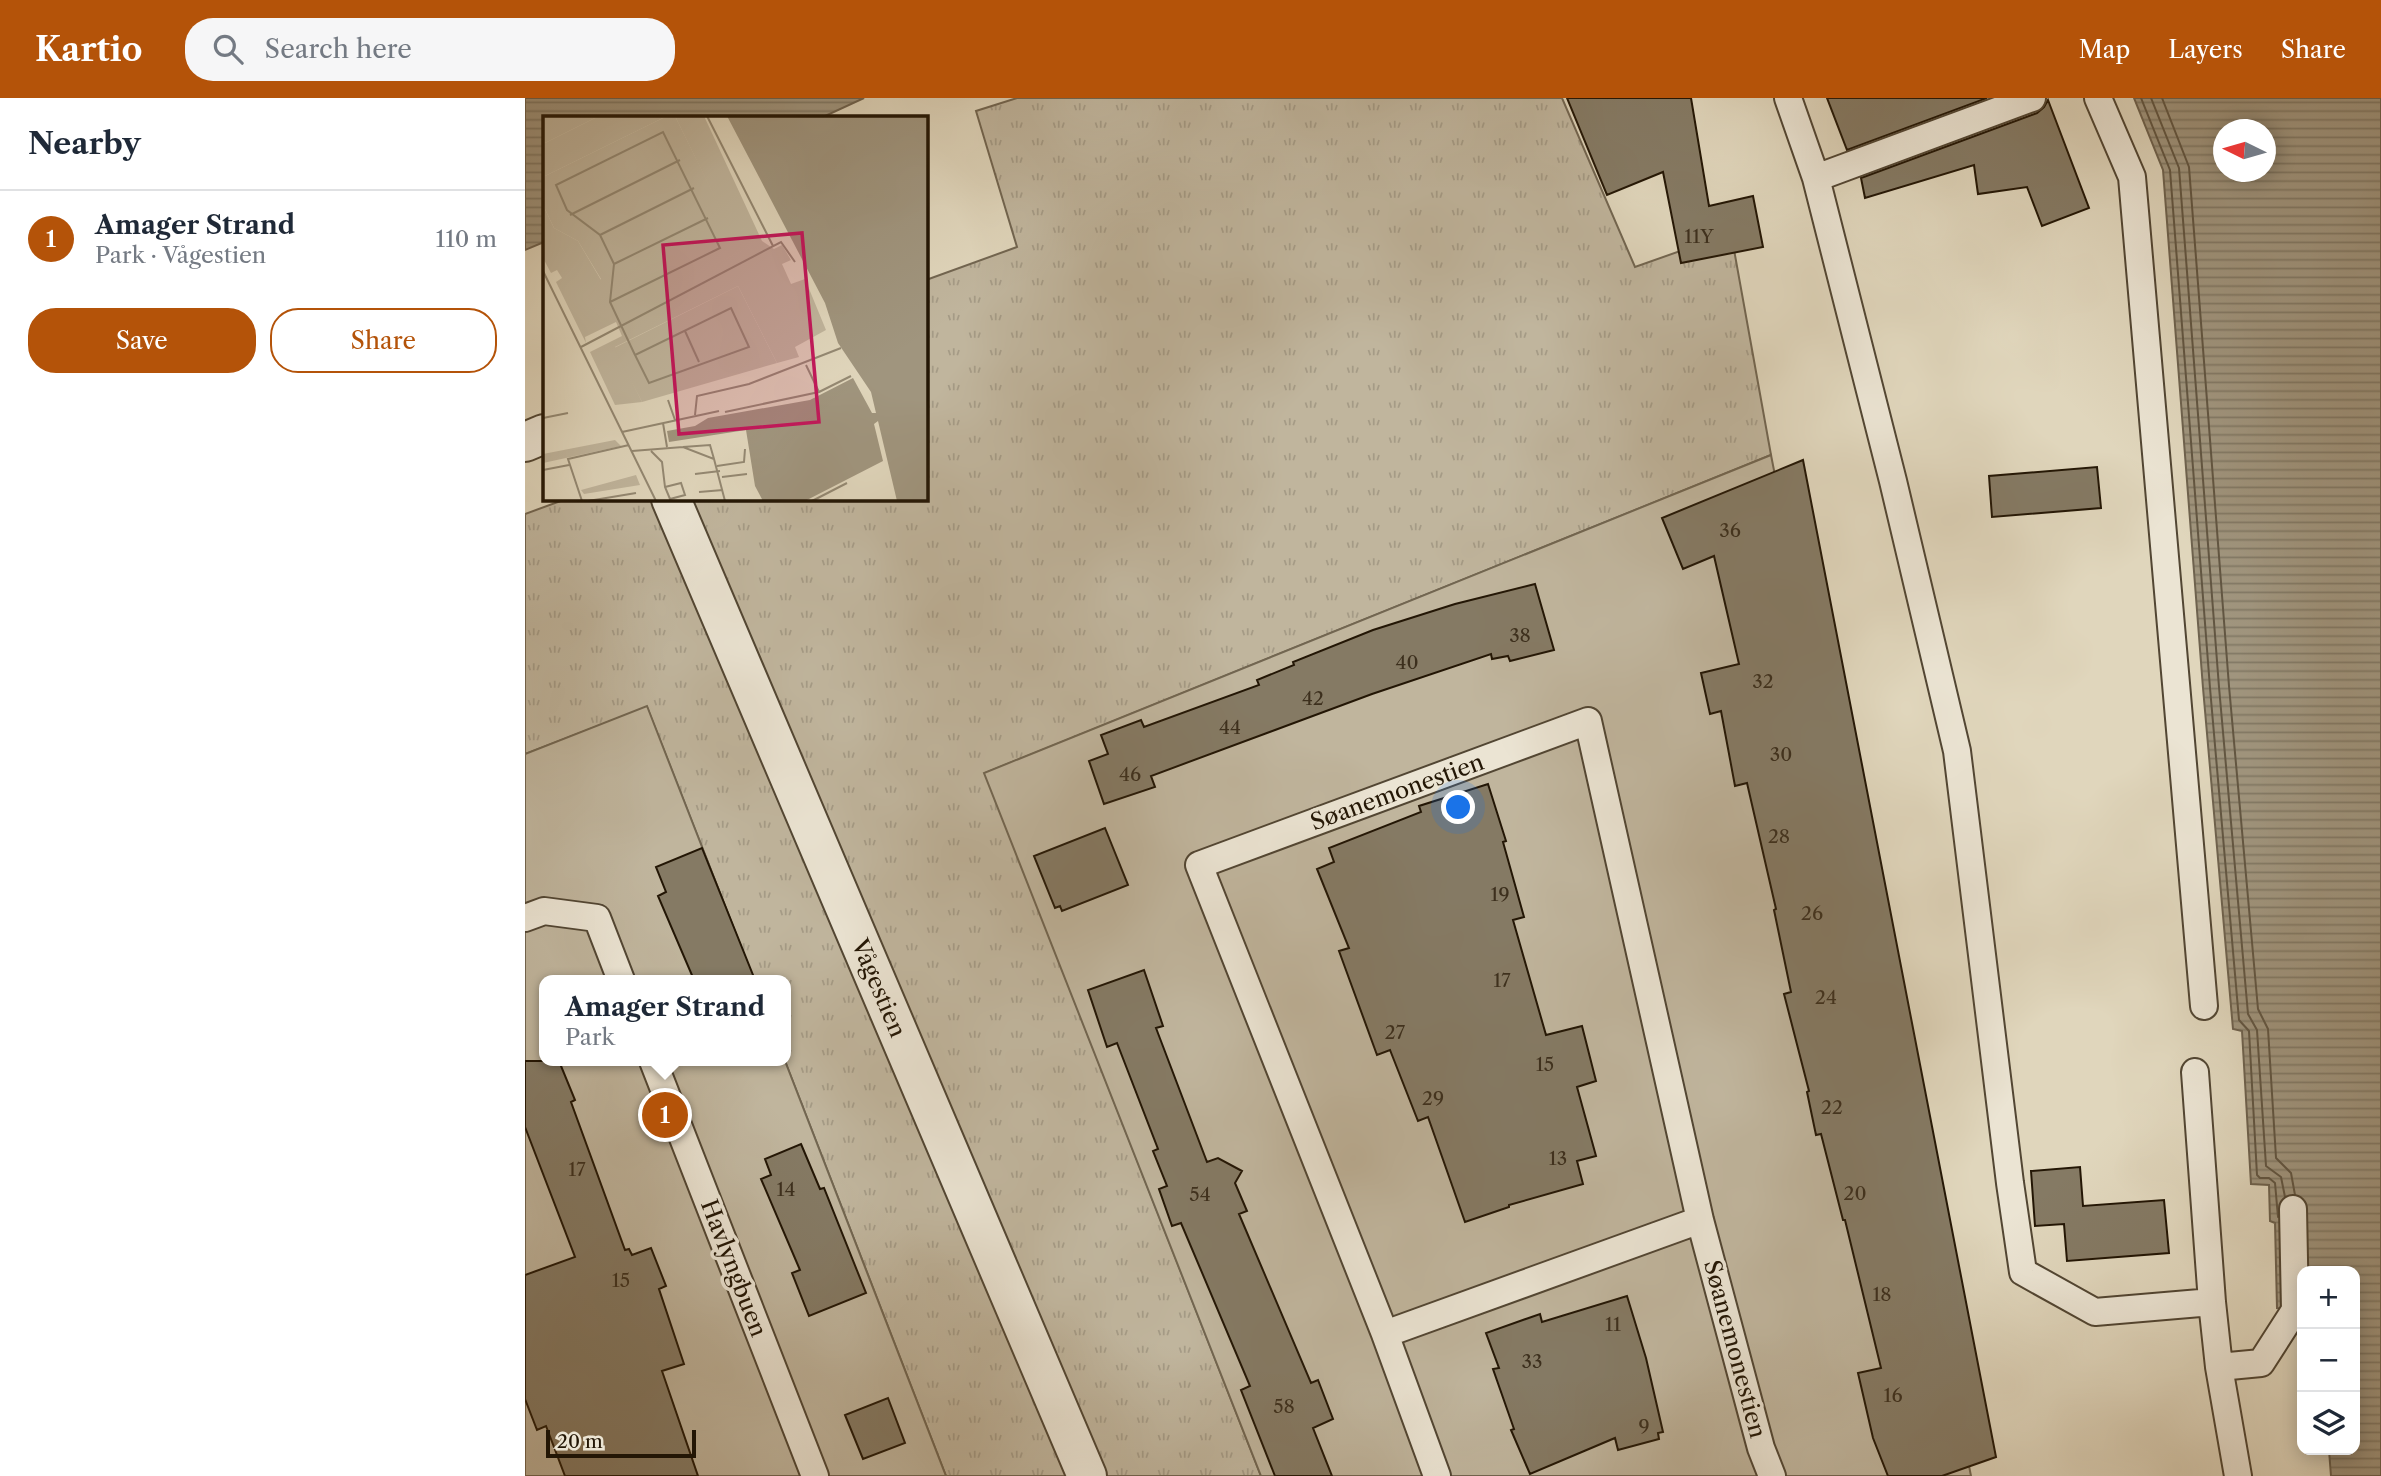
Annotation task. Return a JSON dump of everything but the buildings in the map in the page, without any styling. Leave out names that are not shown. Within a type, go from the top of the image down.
[{"type":"street","points":[[525,442],[543,434]]},
{"type":"street","name":"Vågestien","points":[[671,500],[1087,1476]]},
{"type":"lane","points":[[1788,98],[1816,178],[1893,481],[1957,751],[2023,1272],[2095,1312],[2212,1302]]},
{"type":"lane","points":[[1816,178],[2032,98]]},
{"type":"lane","points":[[2098,98],[2132,177],[2204,1006]]},
{"type":"lane","name":"Søanemonestien","points":[[1437,1476],[1385,1334],[1199,864],[1588,721],[1700,1220],[1761,1448],[1772,1476]]},
{"type":"lane","points":[[525,918],[544,911],[597,918],[619,975]]},
{"type":"lane","name":"Havlyngbuen","points":[[655,1066],[815,1476]]},
{"type":"lane","points":[[2195,1072],[2212,1302],[2219,1367],[2238,1476]]},
{"type":"lane","points":[[2219,1367],[2261,1363],[2295,1310],[2293,1209]]},
{"type":"lane","points":[[1385,1334],[1700,1220]]},
{"type":"green space","points":[[1017,98],[1562,98],[1635,267],[1731,233],[1771,455],[985,773],[1261,1476],[946,1476],[787,1066],[791,1066],[791,975],[752,975],[647,707],[525,754],[525,514],[563,500],[927,500],[927,280],[1017,247],[976,111]]},
{"type":"green space","points":[[1771,455],[1971,1476],[1261,1476],[984,773]]},
{"type":"green space","points":[[647,706],[752,975],[539,975],[539,1066],[787,1066],[946,1476],[525,1476],[525,754]]},
{"type":"water","points":[[525,98],[864,98],[825,116],[543,116],[543,242],[525,250]]},
{"type":"water","points":[[2134,98],[2381,98],[2381,1476],[2331,1476],[2329,1455],[2360,1455],[2360,1266],[2297,1266],[2295,1310],[2277,1308],[2275,1223],[2270,1221],[2269,1185],[2251,1184],[2242,1031],[2233,1029],[2203,688],[2163,170]]},
{"type":"place","name":"Amager Strand","points":[[665,1115]]}]
